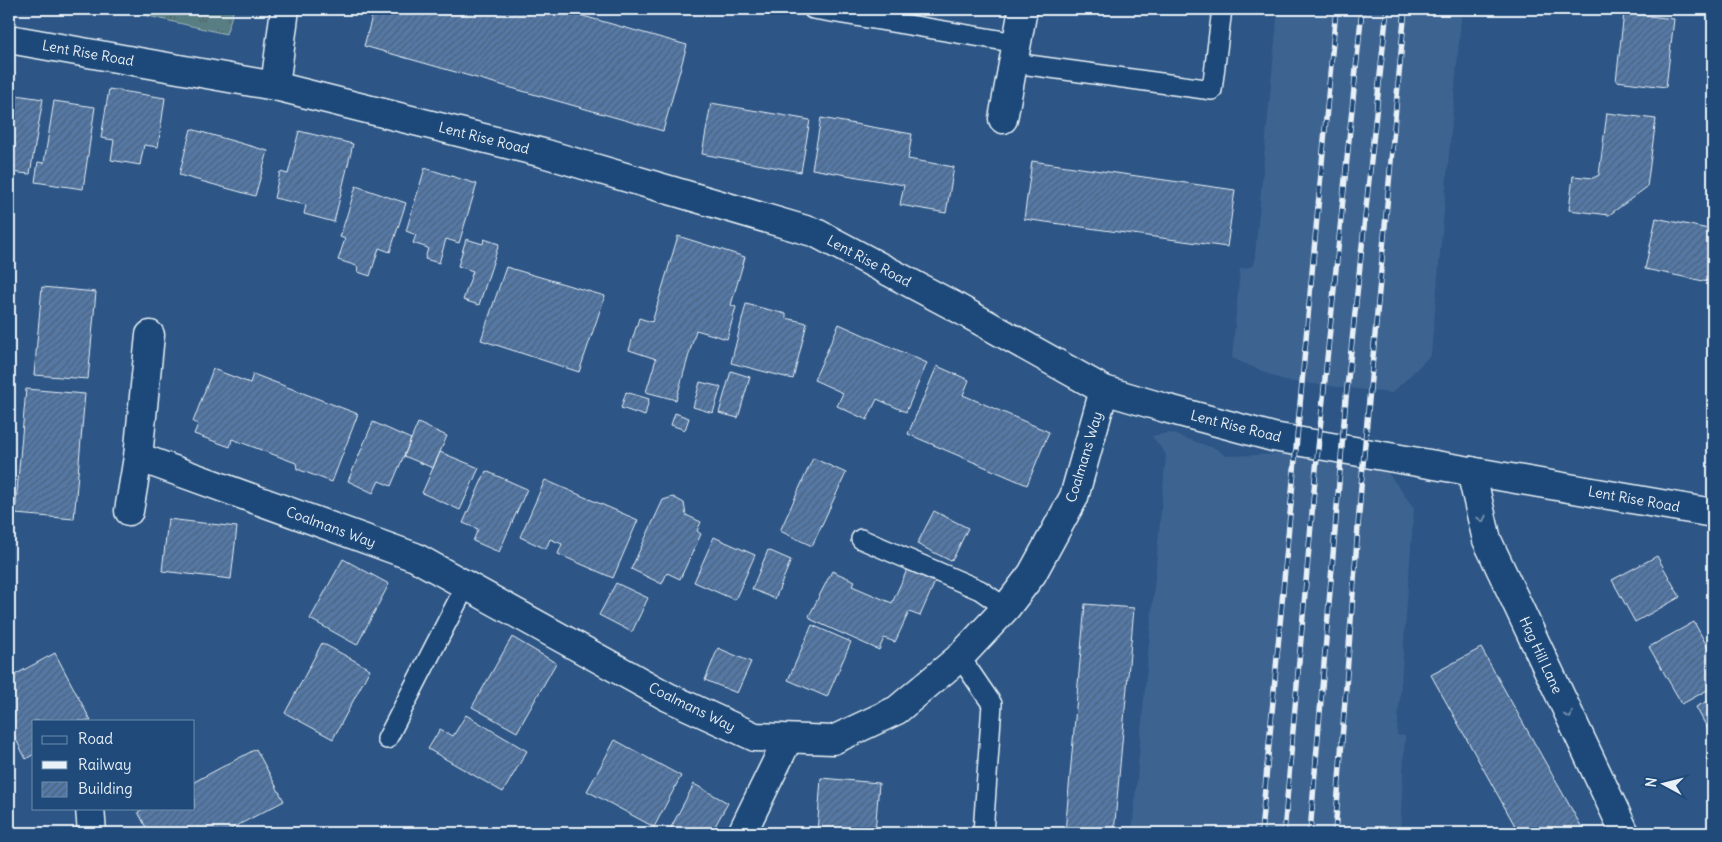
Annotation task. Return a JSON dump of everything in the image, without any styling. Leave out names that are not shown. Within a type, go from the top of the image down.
[{"type":"street","points":[[274,86],[285,9]]},
{"type":"street","points":[[1003,119],[1023,9]]},
{"type":"street","name":"Lent Rise Road","points":[[9,39],[274,86],[543,153],[816,233],[954,306],[1104,390],[1273,437],[1713,513]]},
{"type":"street","points":[[129,511],[138,457],[150,335]]},
{"type":"street","name":"Coalmans Way","points":[[138,457],[415,557],[668,697],[755,737],[833,740],[897,710],[960,657],[1006,608],[1032,574],[1074,497],[1104,390]]},
{"type":"street","name":"Hag Hill Lane","points":[[1471,471],[1487,540],[1625,833]]},
{"type":"street","points":[[742,833],[788,739]]},
{"type":"street","points":[[90,810],[92,833]]},
{"type":"lane","points":[[813,9],[1015,53],[1212,90],[1222,9]]},
{"type":"lane","points":[[861,539],[980,590],[1006,608]]},
{"type":"lane","points":[[387,739],[466,585]]},
{"type":"lane","points":[[960,657],[992,704],[983,833]]},
{"type":"shaded area","points":[[1278,9],[1462,9],[1431,355],[1392,393],[1285,381],[1232,358],[1240,269],[1254,266]]},
{"type":"shaded area","points":[[1170,433],[1217,449],[1226,456],[1282,454],[1382,465],[1414,508],[1397,735],[1405,736],[1400,833],[1132,833],[1166,455],[1152,436]]},
{"type":"green space","points":[[118,9],[234,9],[226,34]]},
{"type":"building","points":[[374,9],[558,9],[687,45],[663,131],[364,46]]},
{"type":"building","points":[[1624,13],[1674,19],[1666,87],[1616,81]]},
{"type":"building","points":[[109,89],[165,98],[158,147],[144,145],[140,165],[111,160],[114,140],[101,138]]},
{"type":"building","points":[[9,94],[43,99],[30,174],[9,172]]},
{"type":"building","points":[[54,101],[95,107],[83,189],[35,182],[38,162],[44,163]]},
{"type":"building","points":[[711,103],[810,120],[801,172],[702,154]]},
{"type":"building","points":[[1607,113],[1656,119],[1647,187],[1609,215],[1569,210],[1573,176],[1593,178],[1599,175]]},
{"type":"building","points":[[821,118],[912,134],[908,159],[954,167],[946,213],[900,205],[904,185],[812,169]]},
{"type":"building","points":[[191,129],[268,151],[255,196],[179,175]]},
{"type":"building","points":[[299,131],[353,144],[334,222],[304,214],[306,205],[274,198],[280,172],[288,174]]},
{"type":"building","points":[[1032,161],[1235,190],[1227,247],[1024,219]]},
{"type":"building","points":[[425,168],[477,184],[459,243],[446,239],[439,263],[425,259],[428,248],[413,243],[416,235],[406,231]]},
{"type":"building","points":[[356,186],[406,203],[390,252],[379,248],[370,276],[358,272],[357,266],[338,260],[345,239],[340,237]]},
{"type":"building","points":[[1656,218],[1713,230],[1713,283],[1645,269]]},
{"type":"building","points":[[678,236],[745,257],[731,305],[736,307],[727,339],[696,330],[676,400],[646,392],[656,359],[629,350],[639,318],[652,322]]},
{"type":"building","points":[[466,239],[483,244],[484,239],[499,244],[479,305],[463,300],[473,271],[458,266]]},
{"type":"building","points":[[506,267],[605,296],[579,372],[481,340]]},
{"type":"building","points":[[42,287],[96,292],[88,379],[34,375]]},
{"type":"building","points":[[746,304],[786,314],[786,318],[807,323],[793,379],[731,363]]},
{"type":"building","points":[[839,324],[927,363],[906,412],[877,399],[867,420],[837,406],[843,393],[814,380]]},
{"type":"building","points":[[937,366],[969,380],[963,395],[1049,432],[1027,485],[908,434]]},
{"type":"building","points":[[213,369],[250,383],[253,374],[358,414],[332,482],[297,469],[296,463],[232,439],[230,447],[194,434],[198,424],[193,422]]},
{"type":"building","points":[[731,371],[750,377],[738,418],[719,413]]},
{"type":"building","points":[[700,382],[721,387],[713,413],[693,407]]},
{"type":"building","points":[[26,389],[85,394],[74,519],[15,514]]},
{"type":"building","points":[[626,392],[649,399],[645,416],[621,408]]},
{"type":"building","points":[[675,413],[689,418],[685,430],[671,425]]},
{"type":"building","points":[[373,422],[411,439],[391,486],[379,481],[373,493],[348,481]]},
{"type":"building","points":[[418,423],[447,436],[433,468],[404,456]]},
{"type":"building","points":[[440,452],[479,468],[460,510],[422,493]]},
{"type":"building","points":[[813,458],[846,473],[812,546],[780,531]]},
{"type":"building","points":[[486,471],[527,489],[499,552],[473,541],[478,529],[463,523]]},
{"type":"building","points":[[545,480],[638,520],[613,578],[558,554],[562,544],[550,539],[546,549],[520,537]]},
{"type":"building","points":[[673,497],[684,503],[686,515],[701,522],[697,531],[701,534],[680,579],[667,573],[662,584],[631,569],[663,500]]},
{"type":"building","points":[[934,511],[968,528],[953,559],[949,560],[917,544]]},
{"type":"building","points":[[168,519],[237,527],[231,579],[162,571]]},
{"type":"building","points":[[714,537],[755,555],[735,600],[694,582]]},
{"type":"building","points":[[768,550],[791,560],[775,599],[752,589]]},
{"type":"building","points":[[1657,556],[1680,597],[1635,622],[1612,580]]},
{"type":"building","points":[[343,559],[389,584],[357,645],[310,619]]},
{"type":"building","points":[[907,570],[935,582],[920,616],[909,612],[895,642],[884,638],[879,650],[812,620],[809,616],[832,571],[855,581],[852,586],[892,603]]},
{"type":"building","points":[[616,583],[648,598],[632,632],[599,615]]},
{"type":"building","points":[[1085,604],[1134,608],[1114,833],[1065,833]]},
{"type":"building","points":[[1694,622],[1713,657],[1713,687],[1682,704],[1649,647]]},
{"type":"building","points":[[812,625],[851,642],[827,697],[788,680]]},
{"type":"building","points":[[512,637],[556,663],[517,732],[472,707]]},
{"type":"building","points":[[322,643],[370,669],[333,739],[285,713]]},
{"type":"building","points":[[718,648],[751,662],[737,693],[705,680]]},
{"type":"building","points":[[1481,648],[1585,833],[1519,833],[1431,675]]},
{"type":"building","points":[[55,653],[90,720],[32,720],[32,755],[26,759],[9,726],[9,678]]},
{"type":"building","points":[[1713,698],[1713,736],[1712,737],[1696,707]]},
{"type":"building","points":[[466,715],[527,751],[503,792],[428,749],[440,729],[453,736]]},
{"type":"building","points":[[615,740],[681,776],[654,827],[587,791]]},
{"type":"building","points":[[256,749],[284,801],[223,833],[149,833],[138,812],[142,810],[195,810],[195,781]]},
{"type":"building","points":[[1713,754],[1713,772],[1706,758]]},
{"type":"building","points":[[821,778],[879,783],[875,833],[817,833]]},
{"type":"building","points":[[694,784],[728,803],[711,833],[668,833]]},
{"type":"railway","points":[[1261,833],[1336,9]]},
{"type":"railway","points":[[1284,833],[1315,479],[1362,9]]},
{"type":"railway","points":[[1310,833],[1346,398],[1387,9]]},
{"type":"railway","points":[[1335,833],[1361,487],[1405,9]]}]
